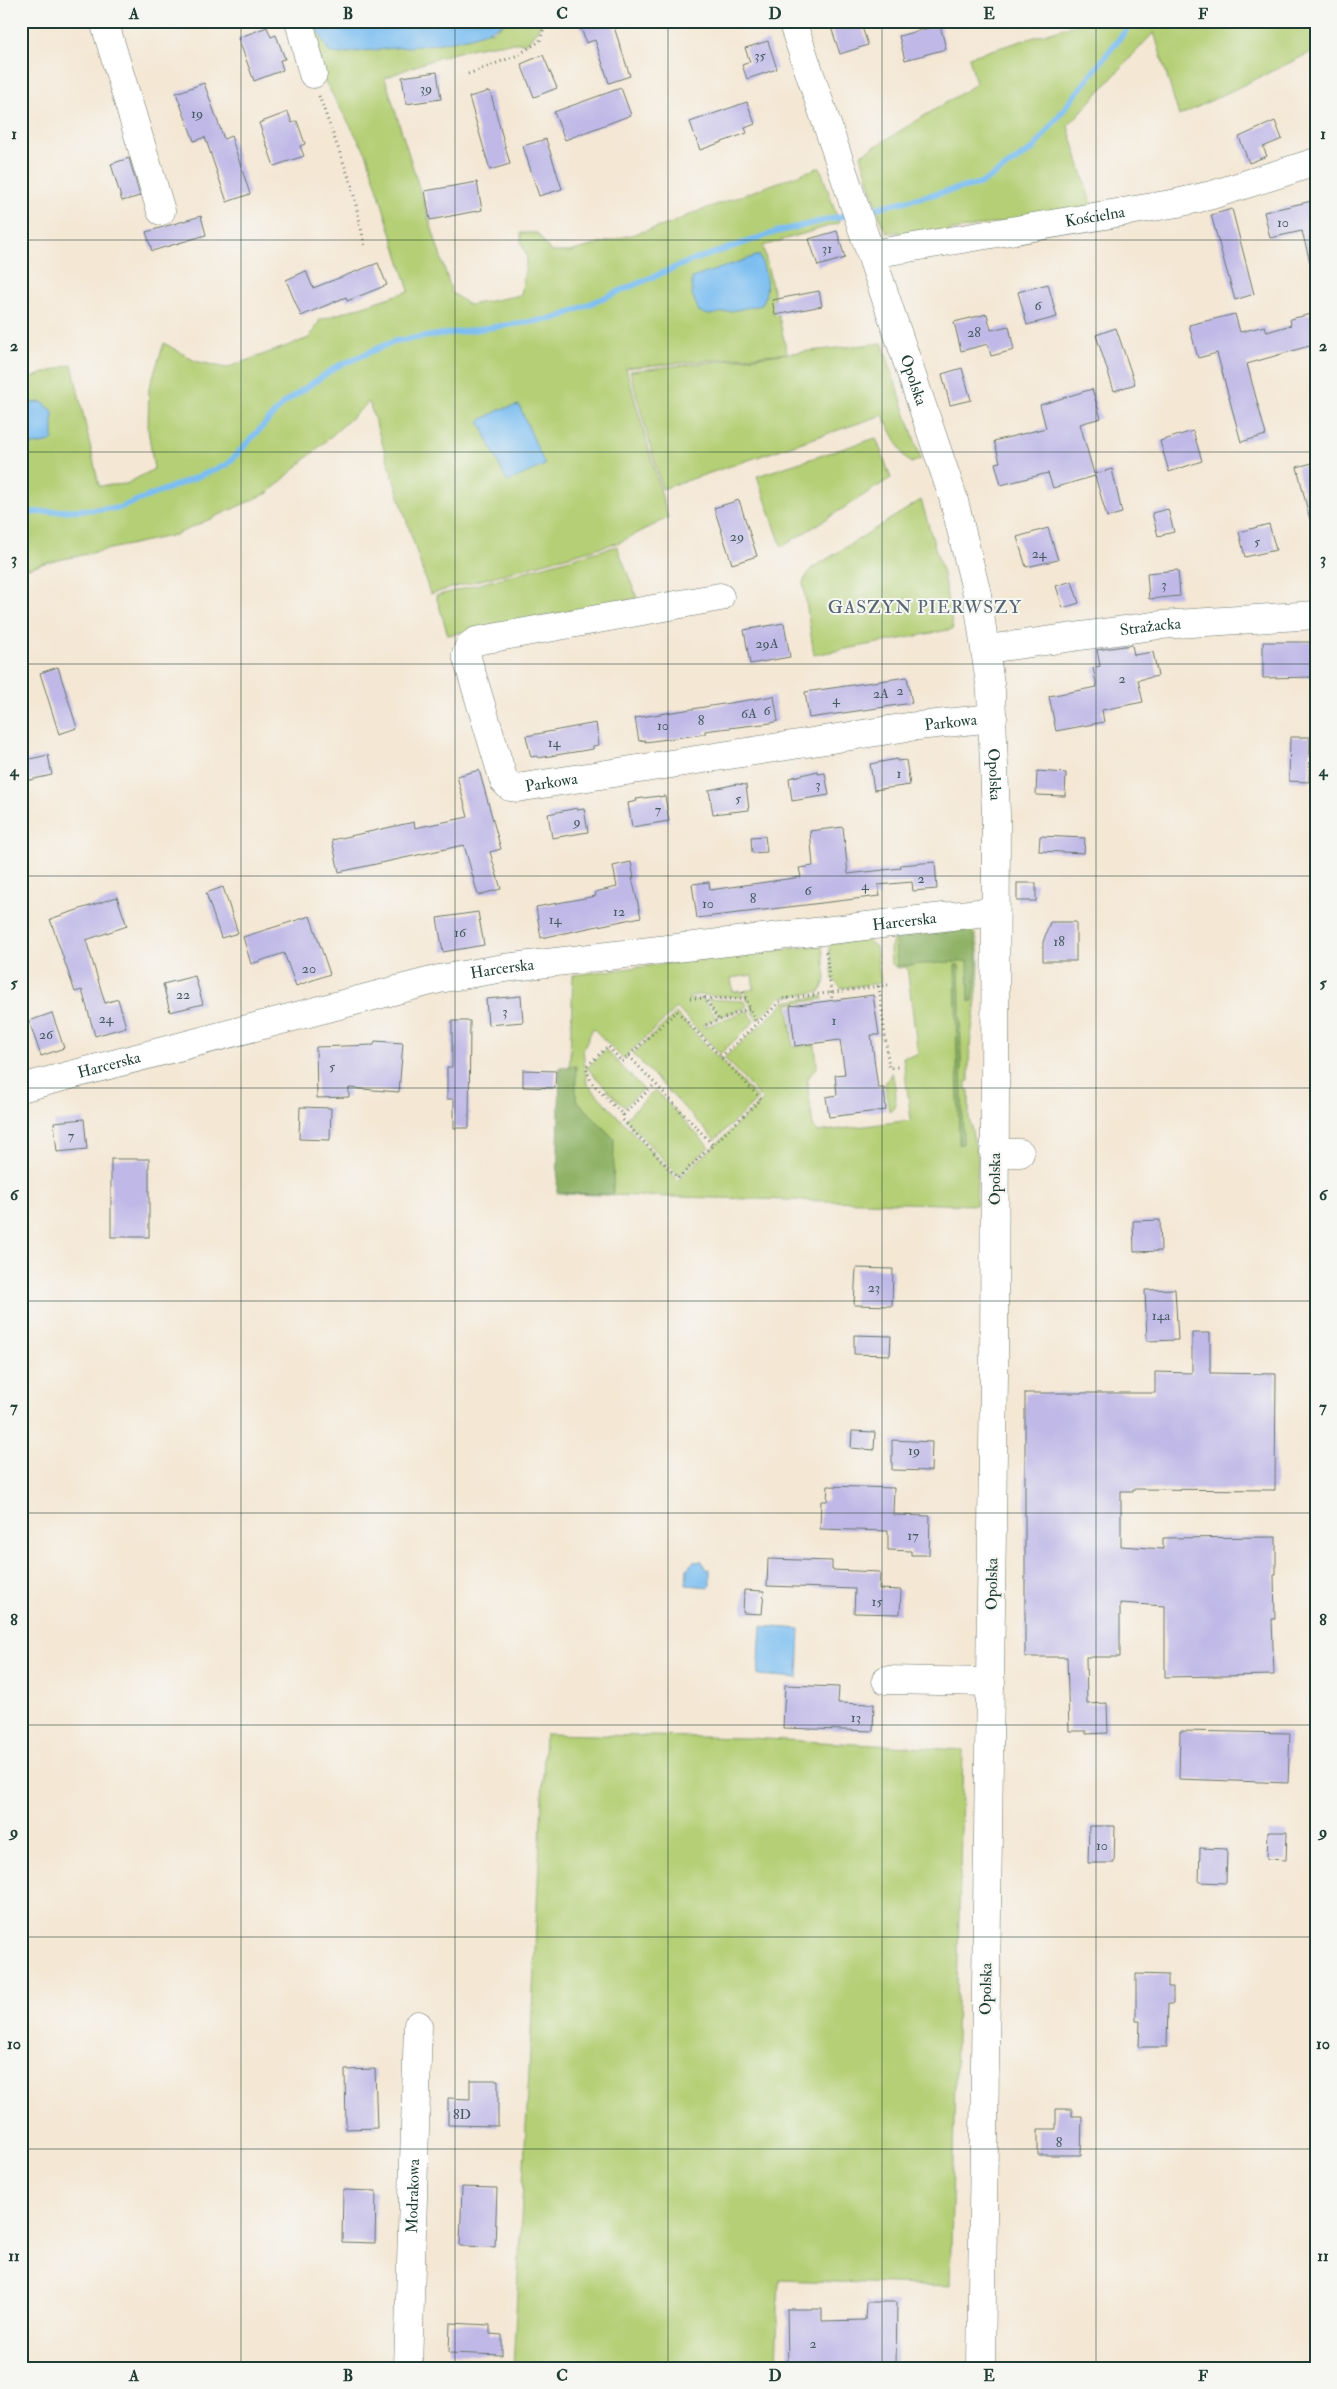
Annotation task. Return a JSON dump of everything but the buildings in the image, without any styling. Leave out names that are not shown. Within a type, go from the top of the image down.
[{"type":"street","points":[[104,21],[161,211]]},
{"type":"street","points":[[299,21],[313,74]]},
{"type":"street","name":"Opolska","points":[[792,21],[962,526],[987,649],[993,718],[996,806],[995,911],[1007,1153],[991,1682],[980,2368]]},
{"type":"street","name":"Kościelna","points":[[872,254],[1212,195],[1316,162]]},
{"type":"street","name":"Parkowa","points":[[720,597],[476,641],[469,646],[466,655],[504,782],[510,787],[517,788],[908,727],[993,718]]},
{"type":"street","name":"Strażacka","points":[[987,649],[1160,625],[1316,614]]},
{"type":"street","name":"Harcerska","points":[[21,1088],[439,979],[504,968],[995,911]]},
{"type":"street","points":[[886,1680],[991,1682]]},
{"type":"street","name":"Modrakowa","points":[[408,2368],[418,2025]]},
{"type":"path","points":[[468,74],[518,55],[540,41],[546,21]]},
{"type":"path","points":[[313,74],[321,104],[352,186],[366,247]]},
{"type":"path","points":[[826,946],[832,1000]]},
{"type":"path","points":[[721,1057],[783,999],[888,985]]},
{"type":"path","points":[[879,986],[889,1068],[898,1067]]},
{"type":"path","points":[[743,992],[757,1024]]},
{"type":"path","points":[[704,997],[719,1020]]},
{"type":"path","points":[[690,998],[746,999]]},
{"type":"path","points":[[706,1025],[750,1008]]},
{"type":"path","points":[[677,1011],[721,1057],[761,1099],[678,1178],[623,1120],[623,1115],[591,1082],[586,1067],[608,1046],[622,1062],[677,1011]]},
{"type":"path","points":[[629,1056],[713,1145]]},
{"type":"path","points":[[623,1115],[655,1084]]},
{"type":"green space","points":[[313,21],[339,54],[494,31],[507,21],[540,21],[540,26],[527,43],[509,43],[473,48],[437,58],[385,78],[452,293],[469,305],[521,295],[527,257],[521,241],[521,233],[537,233],[551,252],[570,252],[670,224],[691,214],[820,167],[839,223],[763,246],[787,353],[626,368],[668,518],[620,542],[430,594],[369,402],[268,493],[175,535],[45,563],[21,570],[21,446],[47,443],[53,439],[42,402],[21,404],[21,381],[72,364],[99,486],[126,484],[154,469],[148,429],[149,389],[164,343],[195,361],[226,368],[309,338],[320,320],[409,291],[367,155],[320,73]]},
{"type":"green space","points":[[1087,21],[1316,21],[1316,50],[1179,116],[1154,32],[1068,126],[1092,207],[901,239],[900,232],[888,233],[882,224],[861,155],[976,84],[969,57]]},
{"type":"green space","points":[[882,343],[921,459],[911,463],[905,458],[883,415],[662,489],[630,371]]},
{"type":"green space","points":[[876,438],[891,478],[782,547],[757,476]]},
{"type":"green space","points":[[921,500],[943,574],[953,629],[814,655],[803,582],[811,569]]},
{"type":"green space","points":[[617,546],[637,598],[448,635],[436,596]]},
{"type":"green space","points":[[966,928],[972,929],[977,938],[979,952],[978,985],[970,1046],[969,1081],[966,1081],[966,1090],[969,1090],[969,1118],[978,1158],[976,1205],[565,1194],[573,975],[822,945],[826,979],[820,992],[781,997],[757,1020],[744,991],[754,989],[752,975],[731,978],[733,992],[741,991],[743,997],[698,995],[689,997],[689,1000],[703,999],[717,1018],[704,1024],[705,1027],[748,1010],[754,1022],[720,1054],[677,1008],[623,1059],[593,1028],[583,1049],[587,1084],[678,1180],[763,1100],[724,1058],[784,1004],[783,1002],[822,996],[823,999],[788,1004],[793,1047],[815,1045],[817,1066],[807,1080],[813,1127],[818,1132],[911,1120],[903,1057],[918,1055],[907,967],[897,968],[891,963],[890,950],[894,937]]},
{"type":"green space","points":[[970,930],[974,937],[977,955],[977,974],[973,1001],[969,1001],[968,961],[897,966],[895,939]]},
{"type":"green space","points":[[867,940],[876,947],[881,983],[841,988],[833,980],[829,944]]},
{"type":"green space","points":[[955,965],[959,965],[963,1144],[959,1145]]},
{"type":"green space","points":[[707,999],[745,1001],[747,1007],[720,1017]]},
{"type":"green space","points":[[676,1013],[758,1099],[715,1140],[633,1054]]},
{"type":"green space","points":[[606,1050],[643,1089],[624,1107],[587,1068]]},
{"type":"green space","points":[[576,1066],[576,1099],[614,1139],[613,1194],[557,1193],[560,1067]]},
{"type":"green space","points":[[892,1072],[896,1099],[893,1108],[889,1111],[885,1084]]},
{"type":"green space","points":[[655,1090],[709,1147],[679,1176],[625,1119]]},
{"type":"green space","points":[[545,1734],[749,1738],[963,1750],[950,2286],[779,2280],[776,2368],[513,2368]]},
{"type":"water","points":[[313,21],[507,21],[471,37],[449,42],[339,54],[329,52]]},
{"type":"water","points":[[759,255],[766,280],[766,292],[762,305],[709,315],[699,312],[692,294],[692,278]]},
{"type":"water","points":[[42,402],[53,411],[53,439],[47,443],[21,446],[21,404]]},
{"type":"water","points":[[519,405],[545,465],[507,482],[479,421],[501,409]]},
{"type":"water","points":[[702,1561],[706,1569],[710,1569],[710,1587],[686,1585],[687,1569],[693,1562]]},
{"type":"water","points":[[761,1626],[800,1629],[798,1678],[758,1675]]},
{"type":"waterway","points":[[863,211],[982,183],[1033,149],[1133,21]]},
{"type":"waterway","points":[[21,513],[119,508],[227,465],[284,403],[336,367],[395,341],[557,318],[688,262],[776,232],[851,214]]},
{"type":"district","name":"GASZYN PIERWSZY","points":[[925,607]]}]
